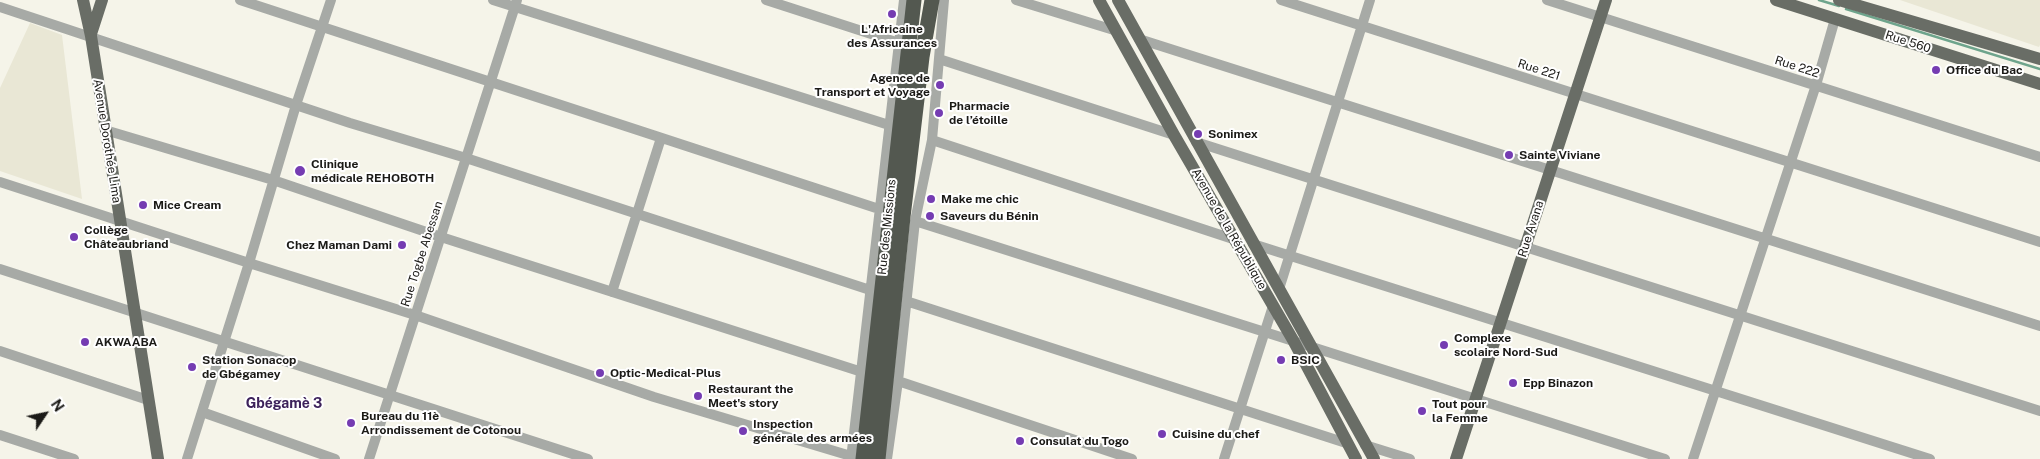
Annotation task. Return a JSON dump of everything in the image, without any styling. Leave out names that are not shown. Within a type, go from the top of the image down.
[{"type":"highway","name":"Rue des Missions","points":[[857,458],[914,0]]},
{"type":"highway","name":"Rue des Missions","points":[[878,459],[903,217],[922,56],[932,0]]},
{"type":"main road","name":"Avenue Dorothée Lima","points":[[83,0],[91,36],[158,459]]},
{"type":"main road","points":[[91,36],[102,0]]},
{"type":"main road","name":"Avenue de la République","points":[[1099,0],[1273,306],[1356,459]]},
{"type":"main road","name":"Avenue de la République","points":[[1118,0],[1374,459]]},
{"type":"main road","name":"Rue Avana","points":[[1456,459],[1606,0]]},
{"type":"main road","name":"Rue 560","points":[[1776,0],[2040,84]]},
{"type":"main road","name":"Rue 560","points":[[1839,0],[2040,59]]},
{"type":"street","points":[[240,0],[879,209]]},
{"type":"street","points":[[187,459],[249,263],[296,105],[331,0]]},
{"type":"street","points":[[493,0],[516,4],[889,125]]},
{"type":"street","points":[[766,0],[899,43]]},
{"type":"street","points":[[0,182],[416,315],[654,397],[857,458],[862,372],[870,290],[904,0]]},
{"type":"street","points":[[887,459],[898,381],[915,221],[932,140],[944,0]]},
{"type":"street","points":[[1016,0],[1117,31]]},
{"type":"street","name":"Rue 221","points":[[1281,0],[2040,242]]},
{"type":"street","points":[[1279,288],[1370,0]]},
{"type":"street","name":"Rue 222","points":[[1547,0],[2040,157]]},
{"type":"street","name":"Rue Togbe Abessan","points":[[369,459],[516,4]]},
{"type":"street","points":[[0,6],[296,105],[466,158],[870,290]]},
{"type":"street","points":[[1693,459],[1836,19]]},
{"type":"street","points":[[1139,39],[2040,326]]},
{"type":"street","points":[[940,60],[1174,134]]},
{"type":"street","points":[[105,130],[273,180],[441,237],[862,372]]},
{"type":"street","points":[[612,292],[662,138]]},
{"type":"street","points":[[932,140],[1236,240]]},
{"type":"street","points":[[1196,142],[2040,411]]},
{"type":"street","points":[[915,221],[1665,459]]},
{"type":"street","points":[[1253,244],[1930,459]]},
{"type":"street","points":[[0,269],[588,459]]},
{"type":"street","points":[[906,301],[1346,443]]},
{"type":"street","points":[[1224,459],[1273,306]]},
{"type":"street","points":[[0,351],[148,400]]},
{"type":"street","points":[[898,381],[1132,459]]},
{"type":"street","points":[[202,412],[335,459]]},
{"type":"street","points":[[0,435],[74,459]]},
{"type":"street","points":[[1366,445],[1410,459]]},
{"type":"shaded area","points":[[1900,0],[2040,0],[2040,45],[2039,47]]},
{"type":"shaded area","points":[[30,23],[62,35],[82,199],[0,171],[0,88]]},
{"type":"waterway","points":[[1819,0],[1839,6]]},
{"type":"waterway","points":[[1846,9],[2040,69]]},
{"type":"place","name":"L'Africaine des Assurances","points":[[892,14]]},
{"type":"place","name":"Office du Bac","points":[[1936,70]]},
{"type":"place","name":"Agence de Transport et Voyage","points":[[940,85]]},
{"type":"place","name":"Pharmacie de l’étoille","points":[[939,113]]},
{"type":"place","name":"Sonimex","points":[[1198,134]]},
{"type":"place","name":"Sainte Viviane","points":[[1509,155]]},
{"type":"place","name":"Clinique médicale REHOBOTH","points":[[300,171]]},
{"type":"place","name":"Make me chic","points":[[931,199]]},
{"type":"place","name":"Mice Cream","points":[[143,205]]},
{"type":"place","name":"Saveurs du Bénin","points":[[930,216]]},
{"type":"place","name":"Collège Châteaubriand","points":[[74,237]]},
{"type":"place","name":"Chez Maman Dami","points":[[402,245]]},
{"type":"place","name":"AKWAABA","points":[[85,342]]},
{"type":"place","name":"Complexe scolaire Nord-Sud","points":[[1444,345]]},
{"type":"place","name":"BSIC","points":[[1281,360]]},
{"type":"place","name":"Station Sonacop de Gbégamey","points":[[192,367]]},
{"type":"place","name":"Optic-Medical-Plus","points":[[600,373]]},
{"type":"place","name":"Epp Binazon","points":[[1513,383]]},
{"type":"place","name":"Restaurant the Meet's story","points":[[698,396]]},
{"type":"place","name":"Tout pour la Femme","points":[[1422,411]]},
{"type":"place","name":"Bureau du 11è Arrondissement de Cotonou","points":[[351,423]]},
{"type":"place","name":"Inspection générale des armées","points":[[743,431]]},
{"type":"place","name":"Cuisine du chef","points":[[1162,434]]},
{"type":"place","name":"Consulat du Togo","points":[[1020,441]]},
{"type":"district","name":"Gbégamè 3","points":[[284,404]]}]
